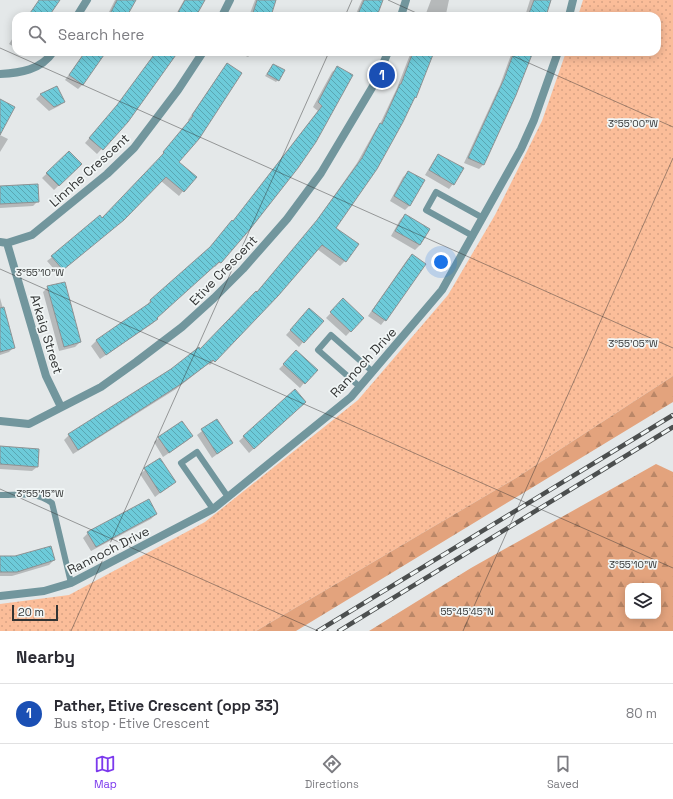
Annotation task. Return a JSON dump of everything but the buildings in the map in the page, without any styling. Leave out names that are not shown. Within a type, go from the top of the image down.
[{"type":"street","points":[[80,12],[87,0]]},
{"type":"street","points":[[224,12],[230,0]]},
{"type":"street","points":[[402,12],[406,0]]},
{"type":"street","points":[[570,12],[573,0]]},
{"type":"street","points":[[0,74],[18,73],[36,67],[50,56]]},
{"type":"street","name":"Linnhe Crescent","points":[[3,242],[32,235],[107,174],[134,148],[178,90],[200,56]]},
{"type":"street","name":"Etive Crescent","points":[[2,421],[29,424],[101,387],[141,358],[214,298],[243,269],[287,219],[321,173],[376,81],[386,56]]},
{"type":"street","name":"Rannoch Drive","points":[[0,596],[44,591],[71,583],[212,509],[351,397],[442,290],[521,149],[534,120],[557,56]]},
{"type":"street","name":"Arkaig Street","points":[[3,242],[46,376],[61,407]]},
{"type":"lane","points":[[473,236],[426,210],[429,204],[436,192],[483,218]]},
{"type":"lane","points":[[360,387],[318,350],[331,335],[373,372]]},
{"type":"lane","points":[[212,509],[181,463],[198,452],[228,497]]},
{"type":"lane","points":[[0,495],[33,494],[52,503],[71,583]]},
{"type":"shaded area","points":[[583,0],[673,0],[673,376],[516,478],[256,631],[0,631],[0,604],[69,595],[205,522],[358,400],[448,295],[495,215],[542,121],[565,56],[661,56],[661,12],[579,12]]},
{"type":"green space","points":[[673,376],[673,402],[296,631],[256,631],[516,478]]},
{"type":"green space","points":[[656,464],[673,472],[673,631],[369,631],[471,568]]},
{"type":"railway","points":[[318,631],[673,415]]},
{"type":"railway","points":[[339,631],[673,427]]},
{"type":"place","name":"Pather, Etive Crescent (opp 33)","points":[[382,75]]}]
